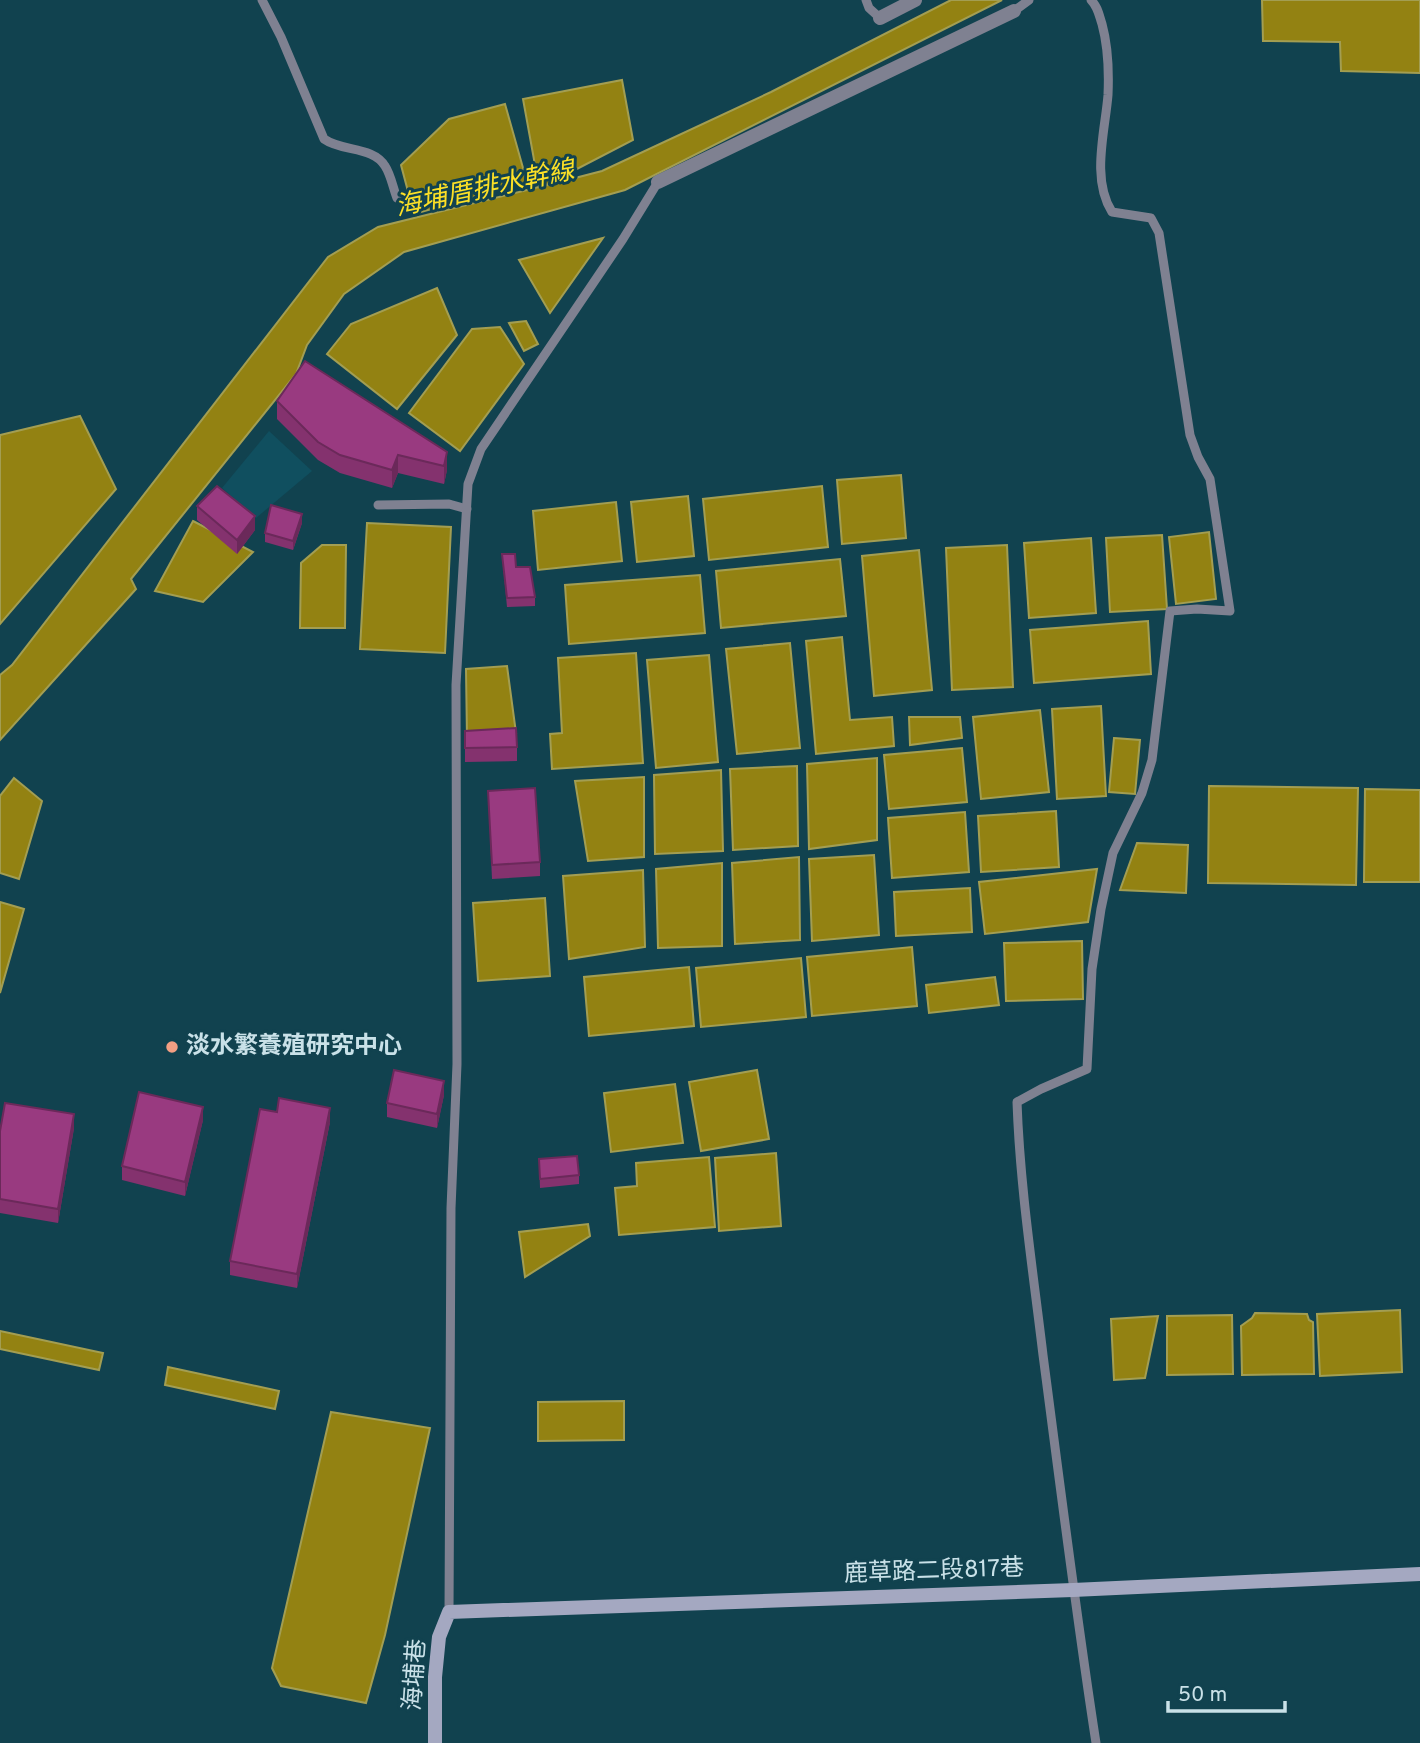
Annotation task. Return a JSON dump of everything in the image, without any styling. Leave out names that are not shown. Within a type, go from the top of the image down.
[{"type":"street","points":[[880,18],[915,0]]},
{"type":"street","points":[[658,182],[1014,12]]},
{"type":"street","name":"鹿草路二段817巷","points":[[449,1612],[1073,1590],[1420,1574]]},
{"type":"street","name":"海埔巷","points":[[435,1743],[435,1677],[439,1637],[449,1612]]},
{"type":"lane","points":[[262,0],[281,37],[324,139],[334,146],[370,153],[384,164],[397,198]]},
{"type":"lane","points":[[866,0],[869,8],[880,18]]},
{"type":"lane","points":[[1014,12],[1029,0]]},
{"type":"lane","points":[[1091,0],[1097,6],[1106,39],[1108,91],[1101,172],[1105,200],[1112,212],[1151,218],[1158,233],[1190,435],[1210,479],[1230,611],[1170,611],[1152,760],[1142,793],[1113,853],[1101,909],[1092,969],[1087,1069],[1041,1088],[1017,1102],[1020,1165],[1073,1590],[1096,1743]]},
{"type":"lane","points":[[449,1612],[451,1209],[457,1064],[456,685],[468,484],[481,449],[623,239],[658,182]]},
{"type":"lane","points":[[378,505],[449,504],[467,509]]},
{"type":"shaded area","points":[[269,431],[312,471],[256,518],[222,488]]},
{"type":"water","points":[[951,0],[1002,0],[625,190],[404,252],[344,294],[307,345],[296,374],[131,579],[136,589],[0,740],[0,675],[12,665],[328,257],[378,227],[539,187],[523,99],[622,80],[633,140],[544,186],[602,171],[771,92]]},
{"type":"water","points":[[1262,0],[1420,0],[1420,73],[1341,71],[1340,42],[1263,41]]},
{"type":"water","name":"海埔厝排水幹線","points":[[505,104],[527,182],[414,214],[401,165],[449,119]]},
{"type":"water","points":[[603,238],[550,313],[519,260]]},
{"type":"water","points":[[437,288],[457,335],[397,409],[327,354],[351,324]]},
{"type":"water","points":[[526,321],[538,344],[524,351],[509,323]]},
{"type":"water","points":[[500,327],[524,364],[460,451],[409,413],[472,329]]},
{"type":"water","points":[[80,416],[116,489],[0,624],[0,435]]},
{"type":"water","points":[[901,475],[906,538],[842,544],[837,480]]},
{"type":"water","points":[[822,486],[828,547],[709,560],[703,499]]},
{"type":"water","points":[[688,496],[694,556],[637,562],[631,502]]},
{"type":"water","points":[[616,502],[622,561],[538,570],[533,511]]},
{"type":"water","points":[[193,521],[253,552],[203,602],[155,591]]},
{"type":"water","points":[[367,523],[451,527],[445,653],[360,649]]},
{"type":"water","points":[[1209,532],[1216,599],[1176,604],[1169,537]]},
{"type":"water","points":[[1162,535],[1167,609],[1110,612],[1106,538]]},
{"type":"water","points":[[1091,538],[1096,613],[1029,618],[1024,543]]},
{"type":"water","points":[[322,545],[346,545],[345,628],[300,628],[301,563]]},
{"type":"water","points":[[1007,545],[1013,687],[952,690],[946,548]]},
{"type":"water","points":[[919,550],[932,690],[874,696],[862,556]]},
{"type":"water","points":[[840,559],[846,616],[721,628],[716,571]]},
{"type":"water","points":[[700,575],[705,633],[569,644],[565,585]]},
{"type":"water","points":[[1148,621],[1151,674],[1034,683],[1030,630]]},
{"type":"water","points":[[842,637],[850,720],[892,717],[894,746],[816,754],[806,641]]},
{"type":"water","points":[[790,643],[800,748],[737,754],[726,649]]},
{"type":"water","points":[[636,653],[643,763],[552,769],[550,734],[562,733],[558,658]]},
{"type":"water","points":[[709,655],[718,762],[656,768],[647,660]]},
{"type":"water","points":[[507,666],[516,733],[467,739],[466,669]]},
{"type":"water","points":[[1101,706],[1106,796],[1057,799],[1052,709]]},
{"type":"water","points":[[1040,710],[1049,792],[981,799],[973,717]]},
{"type":"water","points":[[909,717],[960,717],[962,738],[910,745]]},
{"type":"water","points":[[1114,738],[1140,740],[1135,794],[1109,792]]},
{"type":"water","points":[[962,748],[967,802],[889,809],[884,755]]},
{"type":"water","points":[[877,758],[877,840],[809,849],[807,764]]},
{"type":"water","points":[[797,766],[798,846],[733,850],[730,769]]},
{"type":"water","points":[[721,770],[723,851],[655,854],[654,775]]},
{"type":"water","points":[[644,777],[644,857],[588,861],[575,781]]},
{"type":"water","points":[[14,778],[42,801],[19,879],[0,873],[0,796]]},
{"type":"water","points":[[1209,786],[1358,788],[1356,885],[1208,883]]},
{"type":"water","points":[[1365,789],[1420,790],[1420,882],[1364,882]]},
{"type":"water","points":[[1056,811],[1059,867],[981,872],[978,816]]},
{"type":"water","points":[[965,812],[969,872],[892,878],[888,818]]},
{"type":"water","points":[[1137,843],[1188,845],[1186,893],[1120,890]]},
{"type":"water","points":[[874,855],[879,935],[812,941],[809,859]]},
{"type":"water","points":[[799,857],[800,940],[735,944],[732,863]]},
{"type":"water","points":[[722,863],[722,946],[658,948],[656,869]]},
{"type":"water","points":[[1097,869],[1088,922],[985,934],[979,882]]},
{"type":"water","points":[[643,870],[645,947],[569,959],[563,876]]},
{"type":"water","points":[[970,888],[972,932],[896,936],[894,892]]},
{"type":"water","points":[[545,898],[550,976],[478,981],[473,903]]},
{"type":"water","points":[[0,902],[24,909],[0,993]]},
{"type":"water","points":[[1082,941],[1083,999],[1006,1001],[1004,943]]},
{"type":"water","points":[[912,947],[917,1006],[812,1016],[807,957]]},
{"type":"water","points":[[801,958],[806,1017],[701,1027],[696,968]]},
{"type":"water","points":[[689,967],[694,1026],[589,1036],[584,977]]},
{"type":"water","points":[[995,977],[999,1005],[929,1013],[926,985]]},
{"type":"water","points":[[757,1070],[769,1139],[701,1151],[689,1082]]},
{"type":"water","points":[[675,1084],[683,1143],[611,1152],[604,1093]]},
{"type":"water","points":[[776,1153],[781,1226],[719,1231],[715,1158]]},
{"type":"water","points":[[709,1157],[715,1227],[619,1235],[615,1188],[637,1186],[636,1163]]},
{"type":"water","points":[[588,1224],[590,1236],[525,1277],[519,1232]]},
{"type":"water","points":[[1400,1310],[1402,1372],[1320,1376],[1317,1314]]},
{"type":"water","points":[[1255,1313],[1307,1314],[1313,1322],[1314,1374],[1242,1375],[1241,1326]]},
{"type":"water","points":[[1232,1315],[1233,1374],[1167,1375],[1167,1316]]},
{"type":"water","points":[[1158,1316],[1145,1378],[1114,1380],[1111,1319]]},
{"type":"water","points":[[0,1331],[103,1353],[99,1370],[0,1349]]},
{"type":"water","points":[[168,1367],[279,1391],[275,1409],[165,1385]]},
{"type":"water","points":[[624,1401],[624,1440],[538,1441],[538,1402]]},
{"type":"water","points":[[331,1412],[430,1428],[385,1635],[366,1703],[281,1686],[272,1668]]},
{"type":"building","points":[[305,361],[447,452],[444,466],[398,455],[392,470],[340,455],[318,442],[277,401]]},
{"type":"building","points":[[217,486],[255,516],[237,540],[197,506]]},
{"type":"building","points":[[271,505],[302,514],[293,541],[265,533]]},
{"type":"building","points":[[502,554],[515,554],[516,567],[530,567],[535,597],[507,598]]},
{"type":"building","points":[[516,728],[517,747],[465,748],[465,731]]},
{"type":"building","points":[[535,788],[540,862],[492,865],[488,791]]},
{"type":"building","points":[[394,1070],[444,1081],[437,1114],[387,1103]]},
{"type":"building","points":[[139,1092],[203,1107],[185,1182],[122,1166]]},
{"type":"building","points":[[279,1098],[330,1108],[297,1274],[230,1261],[260,1109],[277,1112]]},
{"type":"building","points":[[5,1103],[74,1114],[58,1209],[0,1199],[0,1131]]},
{"type":"building","points":[[577,1156],[579,1175],[540,1179],[539,1159]]},
{"type":"place","name":"淡水繁養殖研究中心","points":[[172,1047]]}]
